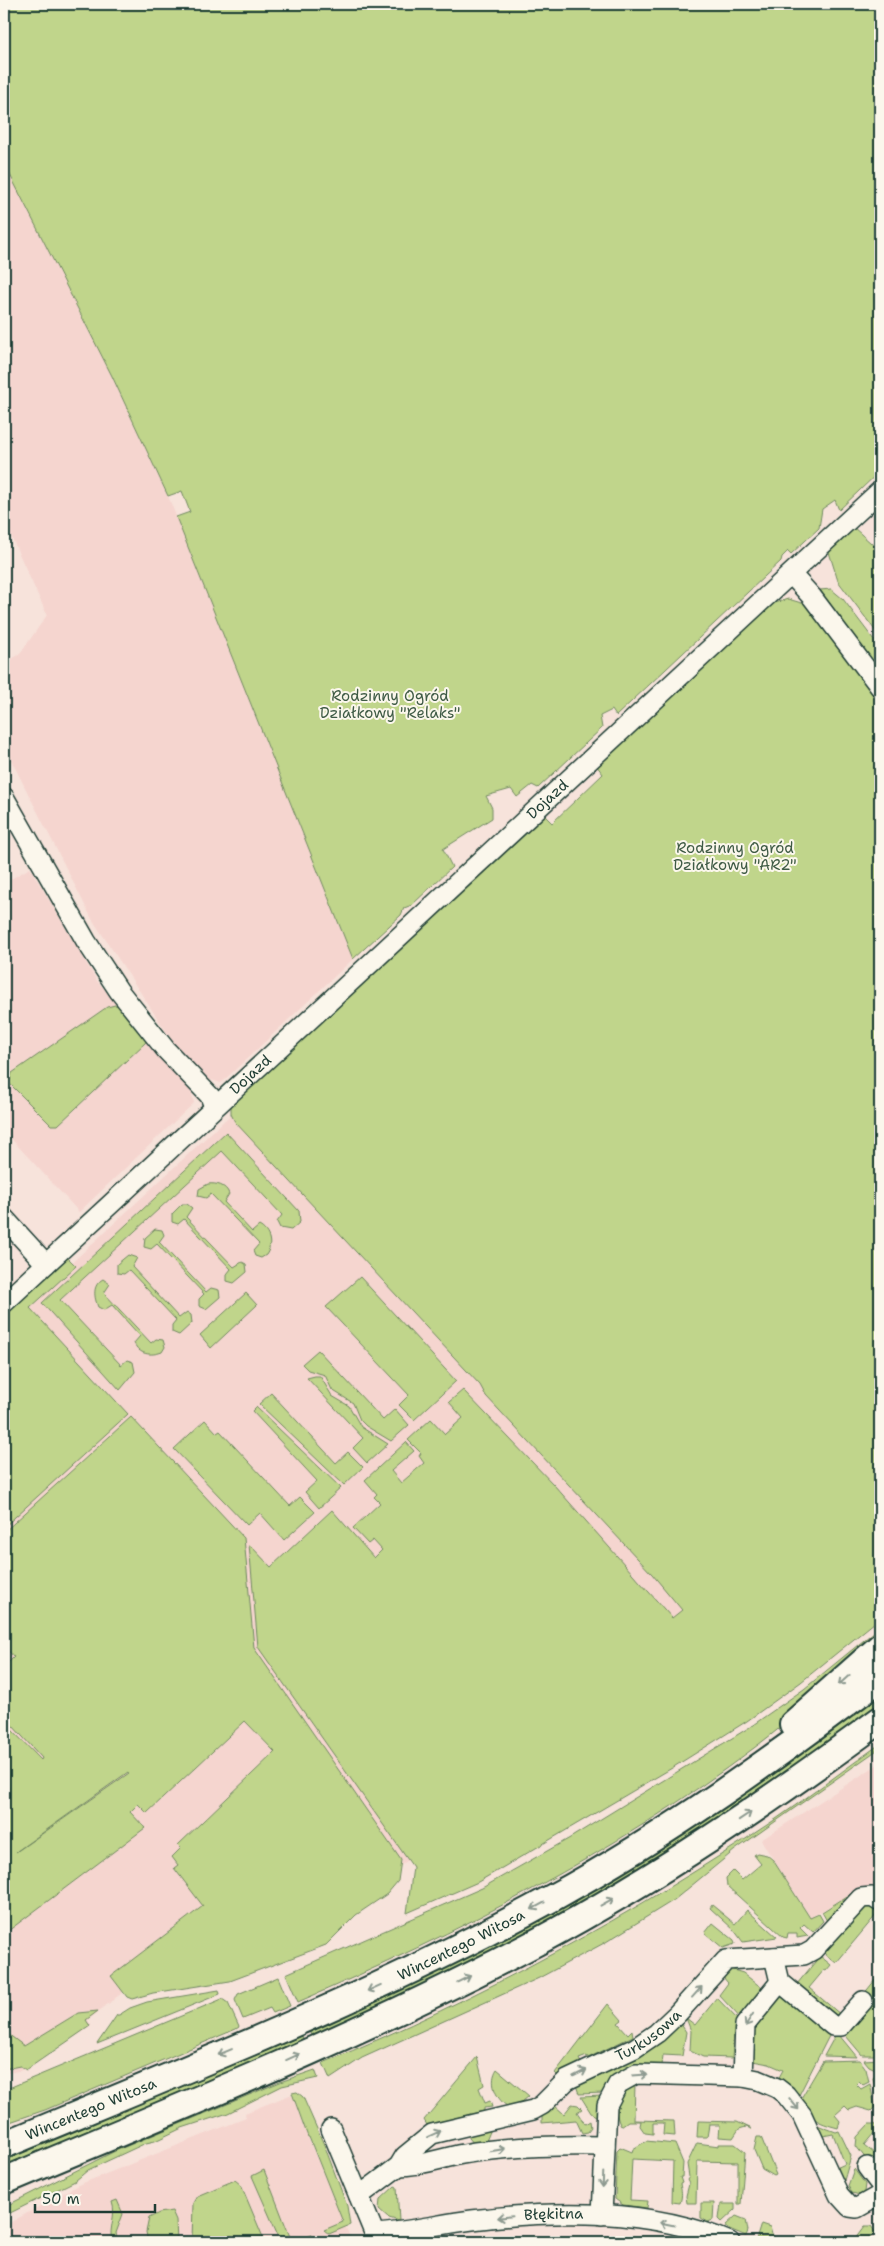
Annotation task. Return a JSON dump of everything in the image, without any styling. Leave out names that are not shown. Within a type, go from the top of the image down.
[{"type":"main road","points":[[655,1837],[816,1704],[880,1647]]},
{"type":"main road","name":"Wincentego Witosa","points":[[4,2145],[390,1981],[532,1910],[655,1837],[788,1747],[880,1678]]},
{"type":"main road","name":"Wincentego Witosa","points":[[4,2181],[168,2112],[420,2001],[539,1941],[615,1898],[710,1839],[880,1720]]},
{"type":"main road","points":[[4,2201],[168,2112]]},
{"type":"street","name":"Dojazd","points":[[4,1303],[880,491]]},
{"type":"street","points":[[791,574],[812,597],[880,687]]},
{"type":"street","name":"Dojazd","points":[[4,798],[86,941],[119,991],[166,1050],[210,1096],[214,1107]]},
{"type":"street","points":[[4,1218],[46,1264]]},
{"type":"street","name":"Turkusowa","points":[[359,2196],[399,2166],[405,2156],[432,2134],[538,2107],[567,2080],[635,2048],[657,2033],[677,2014],[726,1960],[804,1955],[813,1950],[861,1898],[872,1897],[880,1902]]},
{"type":"street","points":[[774,1957],[780,1982],[835,2026],[841,2026],[863,2001]]},
{"type":"street","points":[[743,2077],[745,2025],[780,1982]]},
{"type":"street","points":[[602,2215],[607,2105],[618,2084],[636,2074],[743,2077],[769,2084],[786,2094],[796,2105],[845,2204],[857,2208],[880,2195]]},
{"type":"street","points":[[331,2129],[376,2238]]},
{"type":"street","points":[[399,2166],[416,2166],[463,2154],[528,2146],[605,2146]]},
{"type":"street","points":[[867,2167],[880,2184]]},
{"type":"street","name":"Błękitna","points":[[376,2238],[513,2216],[602,2215],[633,2218],[692,2229],[730,2242]]},
{"type":"shaded area","points":[[10,174],[112,376],[168,496],[353,959],[221,1083],[204,1078],[181,1054],[92,919],[4,746],[4,664],[20,654],[47,615],[4,521],[4,177]]},
{"type":"shaded area","points":[[548,819],[829,1256],[659,1669],[399,1867],[123,1992],[88,2020],[91,2026],[27,2069],[4,2074],[4,1326]]},
{"type":"shaded area","points":[[30,868],[97,981],[189,1084],[194,1103],[79,1212],[4,1131],[4,883]]},
{"type":"shaded area","points":[[880,1763],[880,1888],[852,1893],[810,1918],[761,1840]]},
{"type":"shaded area","points":[[292,2094],[352,2242],[4,2242],[4,2226],[78,2185],[246,2118],[245,2113]]},
{"type":"green space","name":"Rodzinny Ogród Działkowy \"Relaks\"","points":[[4,4],[880,4],[880,471],[839,510],[835,500],[822,509],[819,528],[791,554],[788,551],[781,561],[616,716],[612,710],[600,716],[602,728],[538,788],[532,785],[517,797],[511,789],[486,796],[492,808],[492,818],[443,849],[452,867],[412,905],[404,908],[401,915],[353,959],[176,517],[190,512],[182,491],[168,496],[112,376],[4,163]]},
{"type":"green space","points":[[853,527],[880,551],[880,637],[838,581],[828,549]]},
{"type":"green space","points":[[831,589],[843,599],[880,648],[880,672],[820,590]]},
{"type":"green space","name":"Rodzinny Ogród Działkowy \"AR2\"","points":[[788,599],[805,604],[813,611],[880,700],[880,1618],[801,1682],[747,1721],[672,1768],[478,1882],[407,1913],[413,1867],[258,1647],[249,1544],[271,1567],[332,1510],[374,1558],[382,1550],[373,1540],[368,1544],[353,1528],[380,1503],[374,1497],[377,1494],[365,1480],[406,1442],[414,1451],[391,1471],[401,1483],[424,1463],[419,1456],[421,1453],[408,1440],[431,1419],[445,1434],[463,1418],[449,1402],[463,1390],[554,1485],[672,1618],[682,1610],[652,1574],[486,1396],[480,1385],[235,1122],[231,1114],[231,1106],[543,814],[552,823],[603,774],[596,765],[771,604]]},
{"type":"green space","points":[[121,1006],[148,1038],[145,1043],[58,1125],[51,1125],[9,1083],[12,1073],[107,1007]]},
{"type":"green space","points":[[226,1132],[299,1211],[300,1222],[291,1230],[280,1228],[277,1222],[282,1215],[222,1151],[60,1300],[121,1365],[127,1360],[133,1362],[135,1372],[120,1390],[42,1303]]},
{"type":"green space","points":[[208,1184],[217,1184],[226,1188],[229,1194],[224,1202],[252,1232],[259,1226],[266,1232],[270,1243],[266,1255],[261,1258],[255,1256],[253,1251],[259,1244],[211,1194],[206,1198],[198,1196],[199,1189]]},
{"type":"green space","points":[[182,1204],[187,1204],[192,1208],[186,1217],[234,1267],[242,1262],[246,1264],[247,1272],[234,1283],[227,1281],[227,1274],[231,1269],[184,1219],[178,1224],[172,1222],[172,1214]]},
{"type":"green space","points":[[155,1229],[162,1230],[164,1235],[159,1242],[206,1292],[211,1288],[219,1290],[220,1297],[206,1309],[199,1306],[199,1299],[204,1294],[157,1244],[151,1249],[144,1247],[145,1238]]},
{"type":"green space","points":[[128,1255],[137,1258],[132,1267],[179,1318],[187,1312],[191,1315],[192,1323],[179,1335],[172,1332],[172,1325],[176,1320],[129,1270],[124,1274],[117,1273],[117,1264]]},
{"type":"green space","points":[[66,1256],[76,1266],[30,1308],[128,1414],[4,1527],[4,1314]]},
{"type":"green space","points":[[360,1277],[456,1381],[414,1420],[399,1405],[409,1395],[326,1307]]},
{"type":"green space","points":[[103,1279],[110,1284],[104,1293],[151,1343],[156,1339],[163,1340],[165,1347],[162,1352],[146,1354],[139,1350],[134,1343],[140,1336],[112,1305],[104,1310],[98,1307],[95,1292],[97,1284]]},
{"type":"green space","points":[[246,1293],[257,1305],[211,1348],[200,1335]]},
{"type":"green space","points":[[318,1350],[383,1420],[395,1409],[409,1425],[391,1441],[366,1426],[360,1420],[353,1403],[332,1390],[325,1375],[308,1370],[302,1364]]},
{"type":"green space","points":[[320,1376],[332,1396],[349,1406],[361,1427],[388,1444],[367,1463],[353,1448],[363,1438],[307,1378]]},
{"type":"green space","points":[[271,1393],[336,1463],[348,1452],[363,1467],[344,1485],[259,1404]]},
{"type":"green space","points":[[256,1407],[341,1488],[319,1508],[305,1492],[317,1481],[252,1411]]},
{"type":"green space","points":[[131,1417],[244,1538],[254,1648],[401,1860],[398,1881],[387,1894],[356,1915],[326,1945],[230,1981],[153,1993],[132,1999],[127,1997],[111,1976],[203,1906],[174,1868],[178,1865],[172,1857],[181,1848],[178,1845],[275,1752],[245,1721],[147,1813],[138,1804],[130,1812],[145,1828],[4,1934],[4,1792],[9,1788],[4,1783],[4,1667],[14,1657],[4,1646],[4,1532]],"holes":[[[12,1725],[42,1758],[41,1760],[9,1727]],[[129,1773],[16,1852],[17,1851]]]},
{"type":"green space","points":[[205,1420],[217,1433],[220,1431],[290,1506],[300,1497],[315,1512],[284,1540],[260,1513],[247,1525],[174,1449]]},
{"type":"green space","points":[[880,1627],[880,1640],[786,1722],[754,1748],[701,1786],[646,1822],[534,1889],[476,1919],[358,1976],[298,2002],[286,1974],[482,1888],[570,1838],[750,1727],[804,1689]]},
{"type":"green space","points":[[880,1691],[880,1707],[698,1836],[500,1950],[312,2038],[308,2028]]},
{"type":"green space","points":[[880,1744],[880,1748],[735,1850],[674,1900],[606,1942],[539,1978],[362,2058],[330,2079],[323,2063],[440,2011],[556,1952],[612,1921],[668,1888],[776,1819]]},
{"type":"green space","points":[[757,1853],[767,1855],[773,1860],[810,1918],[819,1914],[823,1921],[813,1932],[804,1924],[800,1928],[808,1936],[797,1938],[797,1933],[788,1933],[787,1938],[783,1937],[727,1886],[726,1878],[733,1871],[742,1880],[761,1864],[754,1855]]},
{"type":"green space","points":[[852,1894],[827,1921],[822,1912]]},
{"type":"green space","points":[[712,1905],[735,1924],[747,1910],[777,1937],[743,1942],[734,1930],[710,1908]]},
{"type":"green space","points":[[871,1907],[880,1913],[877,1914],[836,1963],[825,1954],[825,1951],[864,1908]]},
{"type":"green space","points":[[713,1923],[734,1940],[735,1944],[723,1948],[705,1933]]},
{"type":"green space","points":[[820,1956],[831,1965],[826,1971],[824,1970],[809,1988],[841,2015],[839,2020],[797,1984]]},
{"type":"green space","points":[[730,1969],[743,1973],[762,1988],[771,1980],[743,2021],[719,1995],[728,1983],[722,1976]]},
{"type":"green space","points":[[880,1974],[880,2055],[862,2055],[841,2030],[863,1995]]},
{"type":"green space","points":[[278,1977],[290,2006],[273,2013],[270,2008],[243,2019],[235,2000],[238,1994]]},
{"type":"green space","points":[[219,1990],[220,1994],[97,2044],[117,2015],[130,2008],[147,2002]]},
{"type":"green space","points":[[787,1993],[831,2032],[798,2097],[777,2081],[783,2070],[769,2064],[747,2060],[748,2032],[774,1996]]},
{"type":"green space","points":[[717,1998],[739,2021],[734,2027],[732,2058],[703,2057],[690,2051],[691,2031],[686,2018],[695,2025]]},
{"type":"green space","points":[[222,1999],[228,2003],[239,2027],[236,2029],[45,2110],[4,2124],[4,2090]]},
{"type":"green space","points":[[608,2004],[622,2020],[618,2023],[628,2034],[632,2030],[633,2036],[588,2058],[587,2056],[579,2059],[581,2063],[557,2075],[555,2073]]},
{"type":"green space","points":[[98,2011],[86,2020],[90,2026],[26,2070],[20,2066],[4,2069],[4,2031],[24,2046],[78,2013]]},
{"type":"green space","points":[[681,2024],[686,2032],[682,2056],[663,2055],[662,2066],[612,2080],[603,2093],[579,2094],[576,2085],[639,2057]]},
{"type":"green space","points":[[301,2033],[304,2041],[4,2166],[4,2156]]},
{"type":"green space","points":[[836,2034],[839,2035],[857,2057],[824,2056]]},
{"type":"green space","points":[[477,2057],[484,2085],[479,2088],[485,2103],[490,2101],[492,2107],[484,2108],[484,2111],[427,2125],[424,2120]]},
{"type":"green space","points":[[880,2059],[880,2071],[869,2066],[864,2060]]},
{"type":"green space","points":[[860,2060],[866,2069],[869,2082],[863,2085],[859,2081],[856,2084],[861,2089],[870,2084],[875,2107],[871,2111],[857,2107],[849,2110],[845,2106],[835,2115],[840,2121],[838,2128],[824,2124],[811,2116],[800,2100],[823,2061]]},
{"type":"green space","points":[[497,2069],[529,2096],[522,2102],[507,2106],[503,2103],[496,2094],[493,2084]]},
{"type":"green space","points":[[315,2070],[318,2078],[282,2086],[228,2113],[182,2128],[155,2141],[146,2143],[88,2170],[75,2181],[4,2216],[4,2207],[115,2151],[280,2082]]},
{"type":"green space","points":[[878,2073],[880,2074],[880,2111],[873,2078]]},
{"type":"green space","points":[[635,2084],[634,2120],[674,2121],[675,2136],[663,2135],[664,2123],[653,2123],[653,2134],[645,2133],[640,2126],[641,2121],[628,2121],[621,2126],[617,2114],[619,2102]]},
{"type":"green space","points":[[297,2092],[303,2097],[325,2147],[347,2206],[350,2225],[329,2234],[324,2230],[343,2222],[292,2093]]},
{"type":"green space","points":[[601,2096],[599,2118],[591,2113],[581,2097]]},
{"type":"green space","points":[[572,2104],[578,2105],[582,2109],[577,2112],[585,2124],[590,2121],[591,2128],[588,2132],[582,2133],[576,2120],[542,2123],[542,2113],[554,2105],[564,2114]]},
{"type":"green space","points":[[698,2121],[737,2122],[752,2129],[746,2127],[739,2129],[733,2138],[719,2137],[720,2125],[709,2125],[707,2137],[697,2137]]},
{"type":"green space","points":[[869,2124],[879,2127],[864,2145],[880,2158],[880,2177],[856,2146],[857,2137]]},
{"type":"green space","points":[[817,2125],[836,2132],[839,2131],[851,2156],[843,2184],[834,2169],[845,2164],[833,2134],[823,2136],[819,2133]]},
{"type":"green space","points":[[491,2129],[484,2146],[475,2145],[469,2138],[470,2131]]},
{"type":"green space","points":[[757,2137],[761,2137],[776,2175],[774,2176],[762,2169],[754,2150]]},
{"type":"green space","points":[[646,2141],[675,2144],[683,2163],[682,2177],[680,2177],[682,2195],[680,2203],[672,2202],[673,2161],[632,2159],[630,2200],[648,2201],[647,2208],[623,2205],[615,2199],[617,2150],[620,2147],[632,2152],[633,2149]]},
{"type":"green space","points":[[697,2143],[719,2146],[719,2144],[735,2144],[745,2152],[741,2204],[738,2204],[738,2162],[697,2161],[696,2203],[687,2203],[686,2196],[689,2184],[687,2180],[689,2177],[687,2164]]},
{"type":"green space","points":[[854,2169],[865,2184],[864,2192],[860,2195],[852,2193],[848,2186]]},
{"type":"green space","points":[[264,2170],[292,2242],[281,2242],[252,2176]]},
{"type":"green space","points":[[235,2180],[241,2185],[265,2242],[192,2242],[193,2203],[197,2196]]},
{"type":"green space","points":[[395,2186],[397,2187],[399,2221],[389,2218],[379,2209],[380,2200]]},
{"type":"green space","points":[[117,2200],[123,2214],[116,2233],[118,2242],[112,2242],[111,2232],[114,2212],[112,2202]]},
{"type":"green space","points":[[701,2203],[714,2203],[713,2220],[708,2222],[701,2218]]},
{"type":"green space","points":[[721,2204],[735,2204],[735,2210],[722,2222],[719,2219]]},
{"type":"green space","points":[[172,2211],[176,2220],[177,2242],[148,2242],[146,2232],[149,2218],[159,2213]]},
{"type":"green space","points":[[736,2216],[746,2220],[748,2231],[746,2236],[727,2228],[726,2225]]},
{"type":"green space","points":[[761,2224],[770,2227],[774,2242],[756,2240]]},
{"type":"green space","points":[[865,2226],[871,2226],[876,2233],[865,2242],[853,2242]]},
{"type":"green space","points":[[312,2235],[312,2242],[292,2242]]}]
